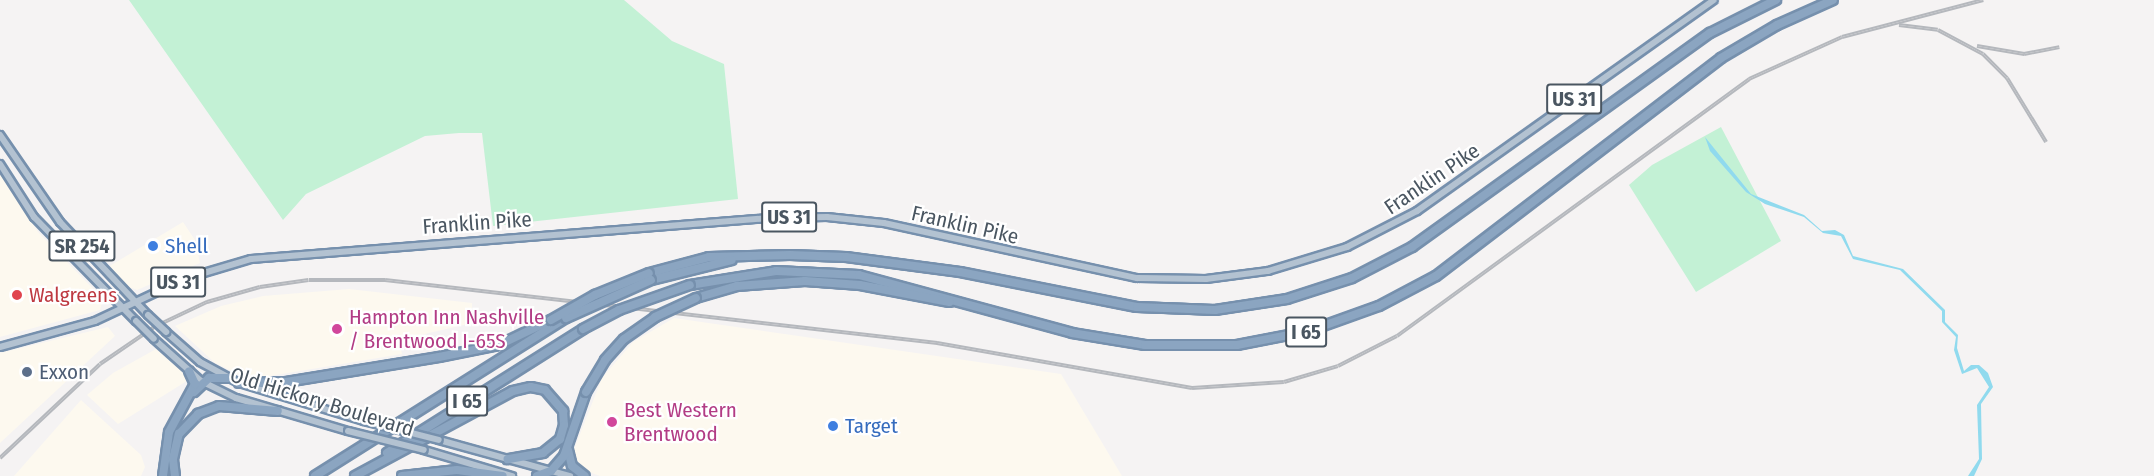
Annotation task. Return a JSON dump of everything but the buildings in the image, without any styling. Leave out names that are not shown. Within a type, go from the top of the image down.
[{"type":"highway","name":"I 65","points":[[315,476],[566,318],[650,277],[698,266],[751,257],[846,257],[960,272],[1137,307],[1215,310],[1287,299],[1352,278],[1412,247],[1710,33],[1776,0]]},
{"type":"highway","name":"I 65","points":[[354,476],[583,329],[620,310],[690,285],[758,273],[832,272],[895,282],[983,309],[1099,339],[1173,347],[1255,342],[1353,317],[1412,289],[1459,260],[1729,53],[1776,25],[1833,0]]},
{"type":"highway","points":[[239,383],[286,382],[499,345],[551,320],[595,295],[650,277]]},
{"type":"highway","points":[[539,472],[551,471],[568,449],[586,392],[605,360],[624,339],[655,317],[696,298],[756,284],[819,282],[873,287],[983,309]]},
{"type":"highway","points":[[189,370],[195,384],[192,394]]},
{"type":"highway","points":[[163,476],[169,432],[192,394],[204,382],[229,378]]},
{"type":"highway","points":[[354,476],[513,391],[531,387],[545,390],[563,411],[564,426],[560,439],[543,453],[508,459]]},
{"type":"highway","points":[[175,476],[173,459],[179,434],[198,414],[219,406],[278,411]]},
{"type":"highway","points":[[568,449],[572,466],[585,476]]},
{"type":"highway","points":[[402,476],[457,470],[503,476]]},
{"type":"main road","name":"Franklin Pike","points":[[136,303],[198,274],[259,258],[797,217],[884,223],[1137,278],[1206,279],[1268,271],[1347,247],[1418,211],[1714,0]]},
{"type":"main road","name":"Old Hickory Boulevard","points":[[0,135],[60,222],[136,303],[200,362],[239,383],[364,421],[508,459],[539,472]]},
{"type":"main road","name":"Old Hickory Boulevard","points":[[0,164],[34,217],[124,310],[204,382],[236,398],[278,411],[512,476]]},
{"type":"main road","name":"US 31","points":[[0,346],[83,326],[136,303]]},
{"type":"main road","points":[[551,471],[570,476]]},
{"type":"shaded area","points":[[0,174],[38,232],[103,299],[100,310],[0,337]]},
{"type":"shaded area","points":[[183,222],[195,240],[200,263],[137,290],[126,286],[108,267]]},
{"type":"shaded area","points":[[349,289],[472,303],[472,323],[399,340],[402,354],[258,378],[240,375],[215,363],[175,326],[221,306],[263,296]]},
{"type":"shaded area","points":[[674,318],[1061,374],[1122,476],[600,476],[584,470],[574,463],[573,452],[602,378],[633,342]]},
{"type":"shaded area","points":[[108,327],[115,336],[0,443],[0,353]]},
{"type":"shaded area","points":[[156,349],[190,379],[118,424],[87,395],[113,373]]},
{"type":"shaded area","points":[[81,400],[141,455],[145,467],[141,476],[14,476]]},
{"type":"green space","points":[[129,0],[624,0],[672,41],[724,64],[738,199],[493,226],[482,133],[459,133],[425,136],[306,194],[283,220]]},
{"type":"green space","points":[[1721,127],[1781,241],[1696,292],[1629,185],[1652,165]]},
{"type":"water","points":[[1705,137],[1751,194],[1804,215],[1822,231],[1835,230],[1844,235],[1853,256],[1903,269],[1945,310],[1945,322],[1958,335],[1957,348],[1964,371],[1971,365],[1979,365],[1988,373],[1993,387],[1981,404],[1982,459],[1974,476],[1968,476],[1979,459],[1977,405],[1989,387],[1977,368],[1962,374],[1954,350],[1956,337],[1942,322],[1942,311],[1900,270],[1853,259],[1841,236],[1823,233],[1804,217],[1765,204],[1746,192],[1710,151]]},
{"type":"railway","points":[[0,458],[100,364],[154,327],[207,302],[260,287],[309,280],[385,280],[937,343],[1192,388],[1284,382],[1338,366],[1397,336],[1749,79],[1842,37],[1983,0]]},
{"type":"railway","points":[[1899,25],[1938,30],[1983,54],[2007,78],[2046,142]]},
{"type":"railway","points":[[1977,46],[2024,54],[2059,47]]},
{"type":"place","name":"Shell","points":[[153,246]]},
{"type":"place","name":"Walgreens","points":[[17,295]]},
{"type":"place","name":"Hampton Inn Nashville / Brentwood I-65S","points":[[337,329]]},
{"type":"place","name":"Exxon","points":[[27,372]]},
{"type":"place","name":"Best Western Brentwood","points":[[612,422]]},
{"type":"place","name":"Target","points":[[833,426]]}]
